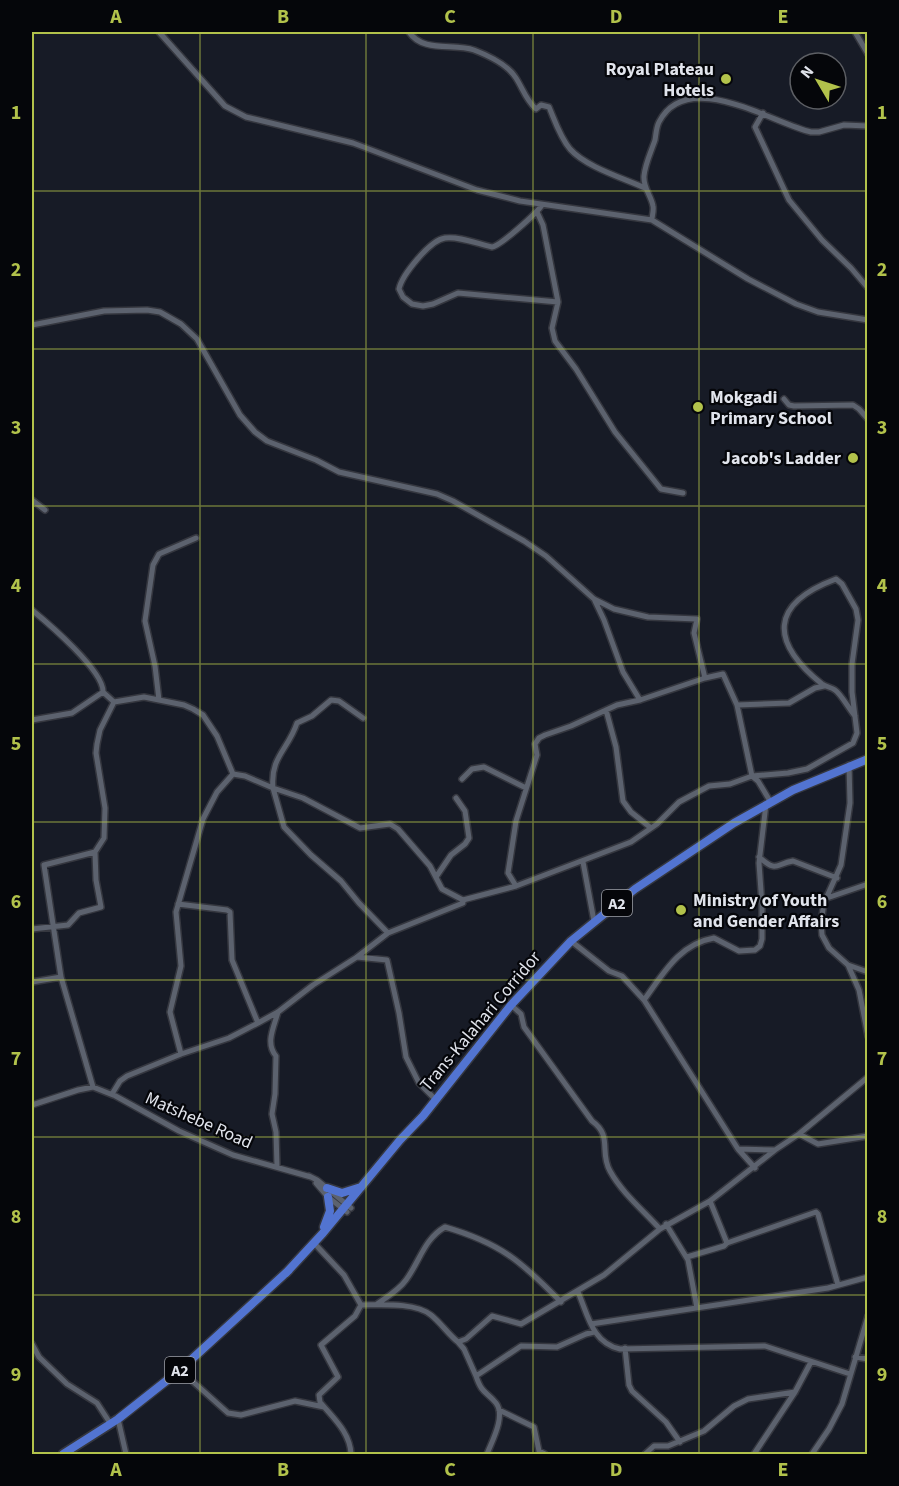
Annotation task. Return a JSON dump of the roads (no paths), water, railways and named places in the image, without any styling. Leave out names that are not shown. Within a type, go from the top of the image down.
[{"type":"highway","name":"Trans-Kalahari Corridor","points":[[347,1209],[362,1186],[423,1116],[511,1005],[571,941],[594,921],[670,864],[768,802],[867,759]]},
{"type":"highway","name":"Trans-Kalahari Corridor","points":[[63,1455],[114,1421],[180,1370],[316,1245],[405,1142],[423,1116]]},
{"type":"highway","points":[[316,1245],[328,1221],[330,1211],[328,1192],[342,1193],[362,1186]]},
{"type":"street","points":[[159,32],[225,106],[246,117],[354,142],[477,190],[542,205],[652,220],[748,279],[796,304],[818,312],[867,320]]},
{"type":"street","points":[[410,32],[424,44],[472,49],[494,60],[512,72],[534,108],[541,105],[549,107],[561,135],[571,150],[588,162],[645,188]]},
{"type":"street","points":[[855,32],[867,54]]},
{"type":"street","points":[[652,220],[653,207],[645,188],[644,175],[658,124],[667,111],[675,105],[702,97],[763,113],[811,132],[844,125],[867,126]]},
{"type":"street","points":[[763,113],[755,127],[789,200],[822,240],[851,268],[867,288]]},
{"type":"street","points":[[542,205],[498,246],[492,247],[446,238],[438,240],[405,274],[399,289],[403,297],[412,304],[423,306],[458,293],[558,302]]},
{"type":"street","points":[[537,212],[543,225],[558,302],[552,328],[555,341],[576,369],[615,432],[661,489],[683,493]]},
{"type":"street","points":[[32,325],[104,311],[160,312],[181,324],[197,339],[240,415],[255,432],[267,441],[316,460],[339,472],[437,494],[453,501],[524,541],[546,556],[594,599],[614,609],[634,615],[666,619],[697,619],[694,633],[705,678]]},
{"type":"street","points":[[784,399],[789,405],[794,406],[854,405],[867,419]]},
{"type":"street","points":[[32,500],[45,510]]},
{"type":"street","points":[[159,700],[155,666],[145,621],[153,566],[159,554],[196,538]]},
{"type":"street","points":[[233,774],[245,776],[303,798],[360,828],[390,824],[398,829],[430,866],[442,889],[463,900],[516,886],[631,842],[651,828],[686,797],[709,786],[730,784],[752,776],[807,769],[853,743],[858,733],[852,692],[852,664],[858,620],[856,609],[842,584],[836,579],[800,598],[791,606],[784,619],[784,626],[792,653],[824,686],[835,690],[855,716]]},
{"type":"street","points":[[594,599],[623,672],[640,700]]},
{"type":"street","points":[[32,610],[83,658],[103,685],[103,692],[114,702]]},
{"type":"street","points":[[516,886],[508,873],[516,821],[537,755],[535,744],[538,738],[617,705],[640,700],[721,673],[725,675],[738,705],[752,776],[758,781],[768,802],[759,857],[762,939],[760,946],[755,950],[747,951],[729,947],[714,938],[701,943],[676,957],[667,966],[644,1000]]},
{"type":"street","points":[[738,705],[789,703],[815,688],[824,686]]},
{"type":"street","points":[[32,720],[72,713],[103,692]]},
{"type":"street","points":[[114,702],[144,697],[184,705],[203,715],[217,736],[233,774]]},
{"type":"street","points":[[363,718],[339,701],[331,700],[312,716],[297,723],[289,742],[274,766],[273,788],[284,827],[341,881],[358,903],[388,933]]},
{"type":"street","points":[[32,929],[68,925],[79,913],[100,907],[95,852],[104,838],[105,822],[97,744],[100,730],[114,702]]},
{"type":"street","points":[[606,710],[616,747],[623,801],[631,812],[651,828]]},
{"type":"street","points":[[849,765],[850,803],[842,865],[822,912],[822,935],[829,948],[848,965],[867,972]]},
{"type":"street","points":[[462,779],[472,769],[484,767],[526,788]]},
{"type":"street","points":[[181,1054],[170,1012],[181,966],[177,928],[178,904],[193,861],[198,832],[218,792],[233,774]]},
{"type":"street","points":[[436,877],[451,855],[469,838],[465,811],[456,798]]},
{"type":"street","points":[[93,1087],[61,977],[44,865],[95,852]]},
{"type":"street","points":[[759,857],[771,866],[778,867],[793,861],[837,878]]},
{"type":"street","points":[[583,862],[594,921]]},
{"type":"street","points":[[827,898],[867,884]]},
{"type":"street","points":[[112,1094],[120,1081],[127,1076],[229,1038],[278,1012],[388,933],[450,909],[463,903],[463,900]]},
{"type":"street","points":[[178,904],[230,912],[232,960],[258,1023]]},
{"type":"street","points":[[571,941],[609,971],[622,976],[644,1000],[738,1149],[754,1168]]},
{"type":"street","points":[[357,957],[387,960],[406,1057],[419,1083],[436,1100]]},
{"type":"street","points":[[848,965],[861,996],[867,1036]]},
{"type":"street","points":[[32,982],[61,977]]},
{"type":"street","points":[[511,1005],[521,1014],[524,1027],[592,1121],[601,1129],[606,1140],[605,1156],[611,1173],[660,1229]]},
{"type":"street","points":[[277,1166],[276,1132],[273,1128],[272,1114],[276,1056],[270,1042],[278,1012]]},
{"type":"street","points":[[458,1342],[466,1339],[492,1316],[521,1324],[578,1292],[604,1275],[666,1224],[710,1201],[799,1134],[867,1077]]},
{"type":"street","points":[[32,1105],[78,1089],[93,1087],[112,1094],[179,1131],[233,1155],[311,1177],[347,1209]]},
{"type":"street","points":[[799,1134],[818,1144],[867,1136]]},
{"type":"street","points":[[738,1149],[775,1150]]},
{"type":"street","name":"Matshebe Road","points":[[233,1155],[311,1177]]},
{"type":"street","points":[[710,1201],[727,1243]]},
{"type":"street","points":[[687,1257],[724,1246],[816,1212],[819,1214],[838,1285]]},
{"type":"street","points":[[666,1224],[687,1257],[697,1308]]},
{"type":"street","points":[[377,1304],[406,1281],[422,1250],[437,1231],[445,1227],[474,1235],[510,1254],[532,1272],[561,1302]]},
{"type":"street","points":[[316,1245],[344,1275],[361,1305]]},
{"type":"street","points":[[591,1324],[838,1285],[867,1277]]},
{"type":"street","points":[[578,1292],[594,1332],[606,1344],[625,1348],[756,1345],[770,1347],[850,1374]]},
{"type":"street","points":[[361,1305],[377,1304],[423,1310],[430,1314],[464,1349],[480,1389],[498,1405],[500,1418],[487,1455]]},
{"type":"street","points":[[351,1455],[347,1437],[340,1425],[320,1402],[320,1395],[338,1377],[321,1345],[355,1316],[361,1305]]},
{"type":"street","points":[[812,1455],[836,1417],[867,1316]]},
{"type":"street","points":[[476,1376],[521,1346],[557,1347],[594,1332]]},
{"type":"street","points":[[32,1344],[39,1357],[67,1384],[97,1403],[114,1421],[126,1455]]},
{"type":"street","points":[[625,1348],[629,1385],[632,1391],[666,1422],[680,1442]]},
{"type":"street","points":[[855,1357],[867,1359]]},
{"type":"street","points":[[754,1455],[795,1392],[811,1362]]},
{"type":"street","points":[[180,1370],[228,1413],[242,1415],[295,1401],[324,1407]]},
{"type":"street","points":[[645,1455],[654,1446],[680,1442],[704,1431],[739,1403],[763,1395],[795,1392]]},
{"type":"street","points":[[498,1410],[534,1427],[540,1451],[545,1455]]},
{"type":"street","points":[[664,1446],[669,1455]]},
{"type":"place","name":"Royal Plateau Hotels","points":[[726,79]]},
{"type":"place","name":"Mokgadi Primary School","points":[[698,407]]},
{"type":"place","name":"Jacob's Ladder","points":[[853,458]]},
{"type":"place","name":"Ministry of Youth and Gender Affairs","points":[[681,910]]}]
